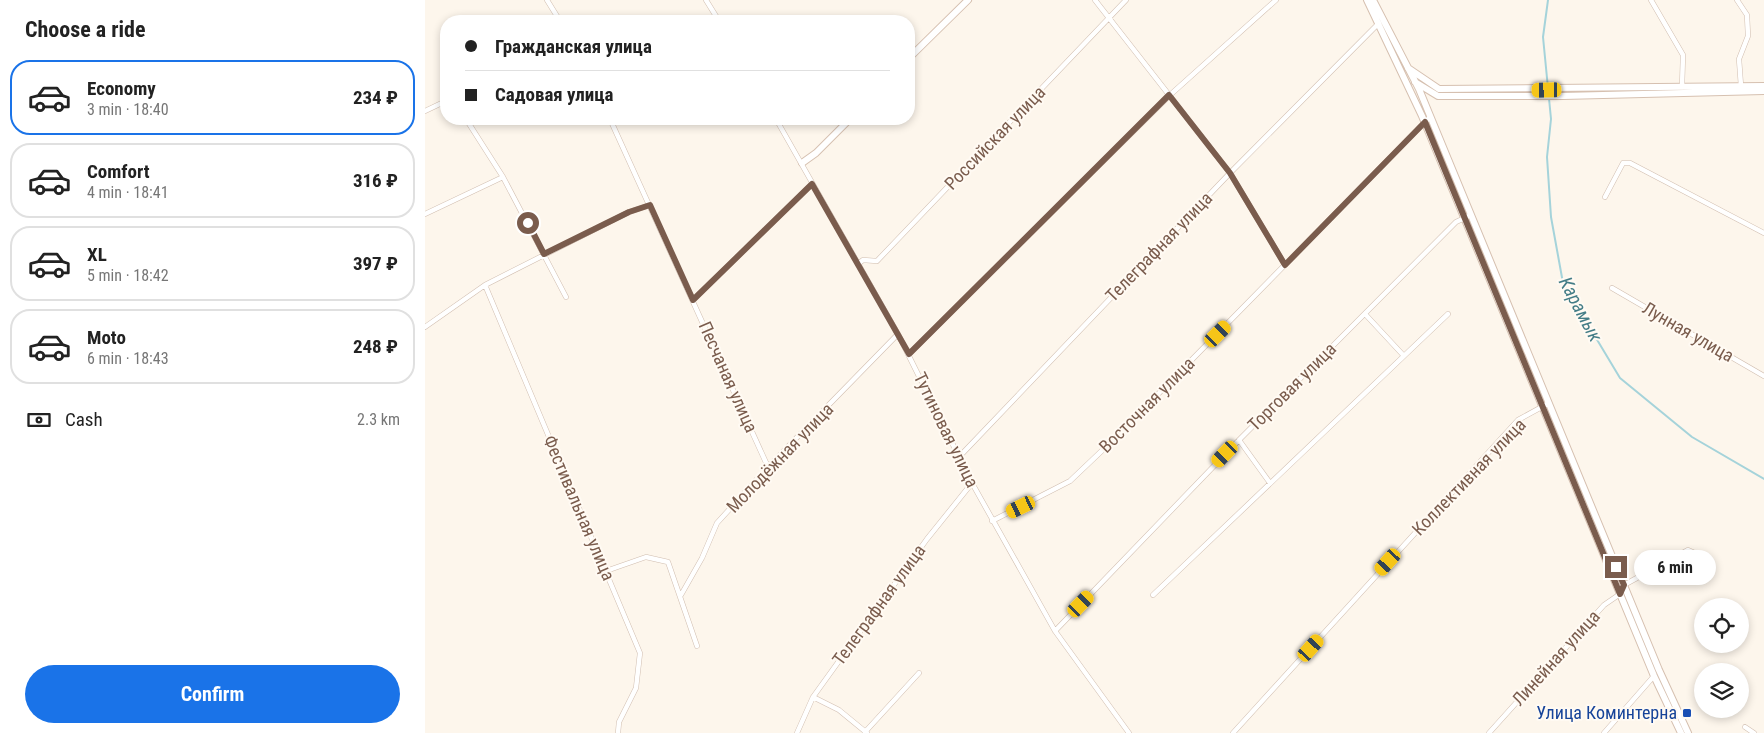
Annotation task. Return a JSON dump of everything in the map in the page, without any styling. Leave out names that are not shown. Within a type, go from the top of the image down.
[{"type":"street","points":[[547,0],[556,15]]},
{"type":"street","points":[[706,0],[715,15]]},
{"type":"street","points":[[915,52],[968,0]]},
{"type":"street","points":[[1095,0],[1230,173],[1285,265]]},
{"type":"street","name":"Российская улица","points":[[857,264],[863,260],[877,261],[1126,0]]},
{"type":"street","points":[[909,354],[1169,95],[1276,0]]},
{"type":"street","points":[[1367,0],[1414,81],[1428,120],[1549,403],[1624,585],[1681,733]]},
{"type":"street","points":[[1373,0],[1404,74],[1428,120]]},
{"type":"street","points":[[1651,0],[1683,55],[1682,88]]},
{"type":"street","points":[[1737,0],[1747,15],[1748,36],[1739,59],[1741,86]]},
{"type":"street","name":"Телеграфная улица","points":[[959,457],[1230,173],[1381,22]]},
{"type":"street","points":[[1407,67],[1439,90],[1531,93]]},
{"type":"street","points":[[1404,74],[1438,96],[1531,93],[1764,91]]},
{"type":"street","points":[[1563,93],[1764,86]]},
{"type":"street","points":[[425,111],[440,104]]},
{"type":"street","name":"Восточная улица","points":[[993,521],[1070,481],[1110,443],[1428,120]]},
{"type":"street","points":[[470,125],[503,176],[566,297]]},
{"type":"street","name":"Песчаная улица","points":[[613,125],[769,467]]},
{"type":"street","name":"Тутиновая улица","points":[[779,125],[909,354],[972,483],[1055,631],[1129,733]]},
{"type":"street","points":[[801,163],[817,153],[844,125]]},
{"type":"street","points":[[1605,196],[1623,163],[1630,163],[1764,232]]},
{"type":"street","points":[[425,214],[503,176]]},
{"type":"street","points":[[693,300],[812,184]]},
{"type":"street","points":[[425,327],[485,285],[629,212],[650,205]]},
{"type":"street","points":[[1468,216],[1542,408],[1620,594],[1688,733]]},
{"type":"street","name":"Торговая улица","points":[[1055,631],[1239,440],[1456,222],[1468,216]]},
{"type":"street","name":"Фестивальная улица","points":[[485,285],[640,653],[636,688],[619,722],[618,733]]},
{"type":"street","name":"Лунная улица","points":[[1611,288],[1764,376]]},
{"type":"street","points":[[1365,314],[1403,356]]},
{"type":"street","points":[[1153,595],[1448,314]]},
{"type":"street","name":"Молодёжная улица","points":[[681,595],[702,558],[717,523],[898,334]]},
{"type":"street","name":"Коллективная улица","points":[[1233,733],[1518,420],[1549,403]]},
{"type":"street","points":[[1239,440],[1270,483]]},
{"type":"street","name":"Телеграфная улица","points":[[797,733],[813,697],[927,539],[972,483]]},
{"type":"street","points":[[1624,585],[1688,550],[1697,554],[1704,570]]},
{"type":"street","points":[[606,571],[646,557],[668,562],[681,595],[697,646]]},
{"type":"street","name":"Линейная улица","points":[[1489,733],[1604,605],[1620,594],[1624,585]]},
{"type":"street","points":[[813,697],[839,710],[866,732],[919,673]]},
{"type":"street","points":[[1604,733],[1657,673]]},
{"type":"street","points":[[1745,727],[1754,733]]},
{"type":"waterway","name":"Карамык","points":[[1548,0],[1543,37],[1551,119],[1547,157],[1551,217],[1563,283],[1620,378],[1692,437],[1764,479]]},
{"type":"place","name":"Улица Коминтерна","points":[[1687,713]]},
{"type":"route","points":[[528,223],[544,254],[629,212],[650,205],[693,300],[812,184],[909,354],[1169,95],[1230,173],[1265,235],[1285,265],[1425,122],[1620,594],[1624,585],[1616,567]]}]
